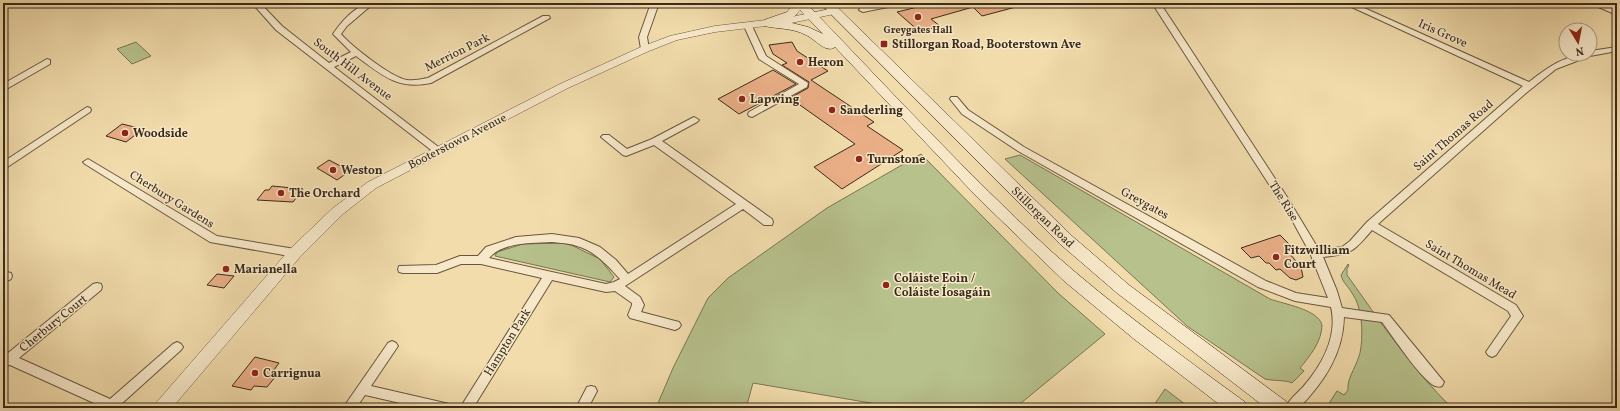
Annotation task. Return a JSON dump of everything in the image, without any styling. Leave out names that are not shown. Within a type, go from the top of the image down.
[{"type":"main road","name":"Stillorgan Road","points":[[800,3],[995,207],[1047,256],[1133,330],[1238,408]]},
{"type":"main road","points":[[768,23],[791,14],[800,3]]},
{"type":"main road","name":"Stillorgan Road","points":[[830,7],[1066,240],[1123,289],[1280,408]]},
{"type":"main road","points":[[768,23],[796,26],[808,30],[820,37],[845,62],[861,67]]},
{"type":"main road","points":[[840,45],[845,38],[861,38]]},
{"type":"street","name":"South Hill Avenue","points":[[256,3],[279,28],[438,151]]},
{"type":"street","name":"Merrion Park","points":[[370,3],[338,31],[339,38],[402,82],[414,83],[431,80],[546,18]]},
{"type":"street","points":[[645,49],[643,36],[656,3]]},
{"type":"street","points":[[863,10],[898,3]]},
{"type":"street","name":"The Rise","points":[[1156,3],[1198,64],[1316,254],[1326,276],[1336,307],[1338,334],[1331,356],[1320,374],[1291,408]]},
{"type":"street","name":"Iris Grove","points":[[1347,3],[1530,86]]},
{"type":"street","points":[[1593,3],[1617,13]]},
{"type":"street","points":[[1608,3],[1617,7]]},
{"type":"street","name":"Booterstown Avenue","points":[[162,408],[295,253],[338,211],[372,185],[564,86],[645,49],[686,35],[813,17],[830,7]]},
{"type":"street","points":[[748,26],[762,56],[804,83],[804,86],[752,114]]},
{"type":"street","name":"Saint Thomas Road","points":[[1316,254],[1344,251],[1354,244],[1371,225],[1553,67],[1588,54],[1617,49]]},
{"type":"street","points":[[329,66],[357,52]]},
{"type":"street","points":[[3,88],[47,62]]},
{"type":"street","name":"Greygates","points":[[954,99],[965,112],[1016,146],[1262,284],[1295,297],[1368,317],[1385,318],[1426,370],[1438,382]]},
{"type":"street","points":[[3,168],[87,110]]},
{"type":"street","points":[[606,137],[626,154],[656,141],[694,120]]},
{"type":"street","points":[[656,141],[768,222]]},
{"type":"street","name":"Cherbury Gardens","points":[[88,162],[214,239],[295,253]]},
{"type":"street","points":[[403,268],[437,269],[460,260],[481,260],[606,288],[617,286],[744,204]]},
{"type":"street","name":"Saint Thomas Mead","points":[[1371,225],[1512,308],[1517,316],[1492,352]]},
{"type":"street","points":[[481,260],[490,250],[516,241],[552,238],[579,242],[596,250],[612,263],[627,280]]},
{"type":"street","name":"Hampton Park","points":[[466,408],[548,276]]},
{"type":"street","points":[[617,286],[636,300],[638,306],[634,315],[675,325]]},
{"type":"street","name":"Cherbury Court","points":[[97,287],[5,360],[113,406],[177,347]]},
{"type":"street","points":[[349,408],[392,346]]},
{"type":"street","points":[[362,389],[445,408]]},
{"type":"street","points":[[582,408],[591,391]]},
{"type":"green space","points":[[136,42],[151,56],[132,64],[117,49]]},
{"type":"green space","name":"Coláiste Eoin / Coláiste Íosagáin","points":[[921,154],[1058,293],[1105,334],[1015,408],[900,408],[753,383],[746,408],[656,408],[673,368],[708,298],[728,278],[827,208]]},
{"type":"green space","points":[[1020,155],[1270,299],[1299,308],[1314,315],[1319,319],[1322,325],[1320,337],[1315,348],[1300,368],[1304,371],[1292,383],[1287,381],[1265,379],[1187,326],[1005,159]]},
{"type":"green space","points":[[567,243],[600,259],[614,277],[610,282],[495,256],[497,252],[523,244]]},
{"type":"green space","points":[[1348,264],[1347,275],[1384,327],[1423,377],[1452,408],[1326,408],[1337,391],[1344,395],[1348,390],[1349,380],[1361,347],[1362,326],[1360,312],[1355,299],[1341,275]]},
{"type":"green space","points":[[1165,389],[1190,408],[1152,408]]},
{"type":"building","points":[[934,3],[1016,3],[1016,7],[982,16],[973,7],[931,19],[940,26],[920,32],[897,12]]},
{"type":"building","points":[[792,42],[797,51],[828,71],[811,80],[874,122],[867,126],[903,150],[842,189],[814,167],[855,144],[790,98],[808,88],[809,82],[782,65],[787,63],[773,54],[769,45]]},
{"type":"building","points":[[773,70],[796,84],[739,114],[718,99]]},
{"type":"building","name":"Woodside","points":[[122,124],[143,129],[126,142],[106,136]]},
{"type":"building","name":"Weston","points":[[329,160],[350,171],[337,180],[317,168]]},
{"type":"building","name":"The Orchard","points":[[272,186],[303,189],[293,202],[257,200],[265,190],[269,190]]},
{"type":"building","name":"Fitzwilliam Court","points":[[1280,235],[1290,245],[1284,247],[1301,267],[1303,277],[1296,280],[1290,278],[1280,269],[1276,270],[1269,263],[1266,263],[1259,256],[1251,258],[1241,248]]},
{"type":"building","name":"Marianella","points":[[217,274],[234,276],[224,288],[207,285]]},
{"type":"building","name":"Carrignua","points":[[255,357],[279,363],[271,374],[276,376],[267,387],[254,386],[251,390],[232,386]]},
{"type":"place","name":"Greygates Hall","points":[[918,17]]},
{"type":"place","name":"Stillorgan Road, Booterstown Ave","points":[[884,44]]},
{"type":"place","name":"Heron","points":[[800,62]]},
{"type":"place","name":"Lapwing","points":[[742,99]]},
{"type":"place","name":"Sanderling","points":[[832,110]]},
{"type":"place","name":"Woodside","points":[[125,133]]},
{"type":"place","name":"Turnstone","points":[[859,159]]},
{"type":"place","name":"Weston","points":[[333,170]]},
{"type":"place","name":"The Orchard","points":[[281,193]]},
{"type":"place","name":"Fitzwilliam Court","points":[[1276,257]]},
{"type":"place","name":"Marianella","points":[[226,269]]},
{"type":"place","name":"Coláiste Eoin / Coláiste Íosagáin","points":[[886,285]]},
{"type":"place","name":"Carrignua","points":[[255,373]]}]
